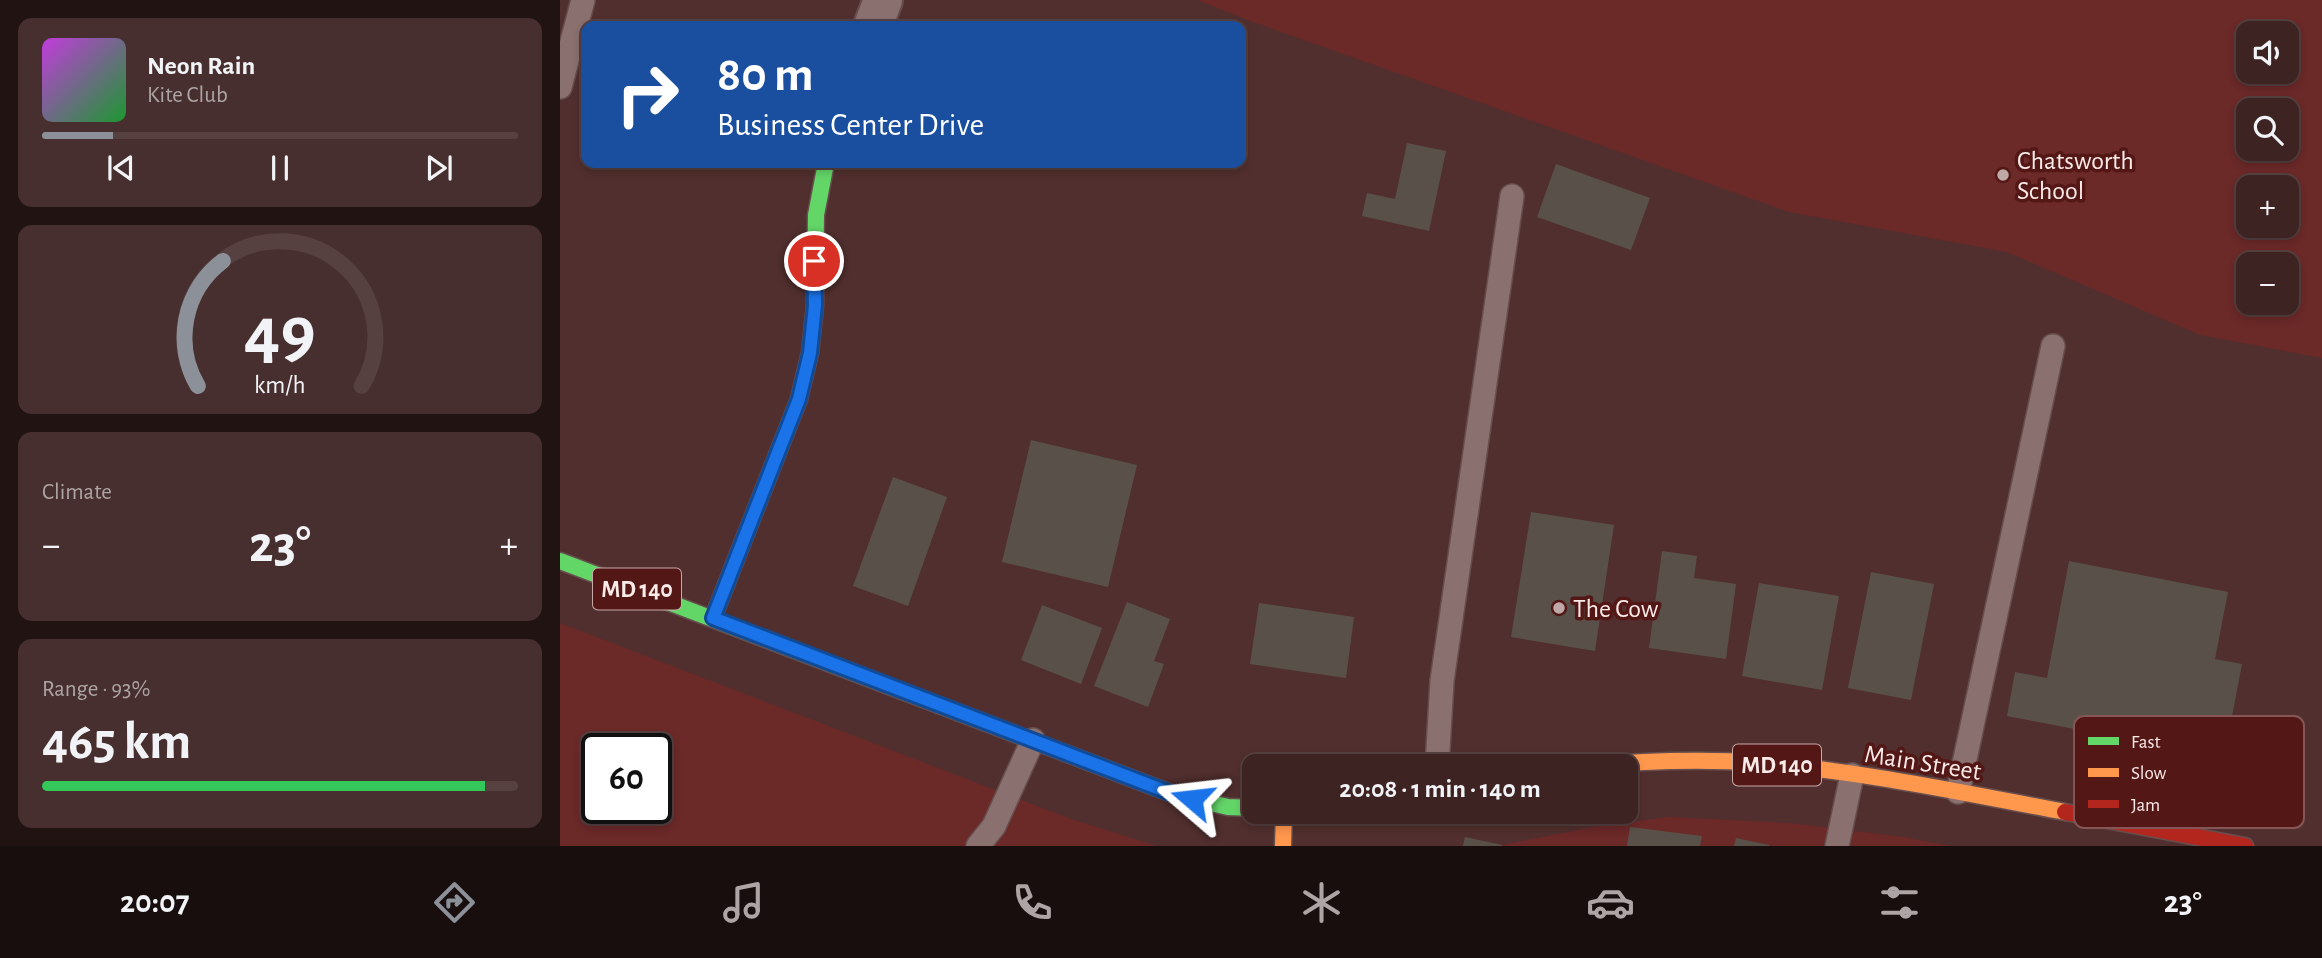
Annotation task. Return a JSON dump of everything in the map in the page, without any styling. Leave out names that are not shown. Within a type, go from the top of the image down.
[{"type":"main road","points":[[713,618],[799,399],[811,341],[815,305],[816,215],[825,168]]},
{"type":"main road","name":"MD 140","points":[[560,561],[1173,794],[1228,807],[1242,808]]},
{"type":"main road","name":"Main Street","points":[[1638,763],[1758,763],[1958,792],[2074,814]]},
{"type":"main road","points":[[1283,846],[1284,824]]},
{"type":"main road","name":"Main Street","points":[[2149,828],[2245,846]]},
{"type":"street","points":[[875,21],[883,0]]},
{"type":"lane","points":[[560,87],[583,0]]},
{"type":"lane","points":[[1438,754],[1442,681],[1512,196]]},
{"type":"lane","points":[[1958,792],[2053,346]]},
{"type":"lane","points":[[978,846],[994,826],[1033,740]]},
{"type":"lane","points":[[1837,846],[1852,775]]},
{"type":"shaded area","name":"Chatsworth School","points":[[1197,0],[2322,0],[2322,358],[2200,335],[2007,252],[1789,212]]},
{"type":"shaded area","points":[[560,623],[1071,819],[1157,846],[560,846]]},
{"type":"shaded area","points":[[1668,817],[1790,823],[1903,837],[1951,846],[1497,846],[1593,827],[1638,824],[1638,821]]},
{"type":"building","points":[[1407,143],[1446,151],[1429,231],[1362,216],[1367,193],[1395,199]]},
{"type":"building","points":[[1556,164],[1650,198],[1631,250],[1537,217]]},
{"type":"building","points":[[1031,440],[1137,465],[1108,587],[1002,562]]},
{"type":"building","points":[[893,477],[947,497],[908,606],[853,586]]},
{"type":"building","points":[[1531,512],[1614,525],[1595,651],[1511,637]]},
{"type":"building","points":[[1662,551],[1697,556],[1694,578],[1736,584],[1726,659],[1649,648]]},
{"type":"building","points":[[2069,561],[2228,592],[2215,659],[2242,664],[2232,716],[2074,716],[2074,729],[2007,716],[2015,672],[2047,678]]},
{"type":"building","points":[[1871,572],[1934,584],[1911,700],[1848,688]]},
{"type":"building","points":[[1759,583],[1839,596],[1822,690],[1742,676]]},
{"type":"building","points":[[1127,602],[1170,619],[1154,661],[1164,664],[1148,707],[1094,686]]},
{"type":"building","points":[[1259,603],[1354,617],[1346,678],[1250,664]]},
{"type":"building","points":[[1042,605],[1102,628],[1081,684],[1021,660]]},
{"type":"building","points":[[1630,827],[1702,836],[1700,846],[1627,846]]},
{"type":"building","points":[[1465,837],[1502,845],[1502,846],[1463,846]]},
{"type":"building","points":[[1736,838],[1769,845],[1769,846],[1734,846]]},
{"type":"traffic: fast","points":[[713,618],[799,399],[810,353],[815,305],[816,215],[825,168]]},
{"type":"traffic: fast","points":[[560,561],[1173,794],[1228,807],[1242,808]]},
{"type":"traffic: slow","points":[[1638,763],[1738,762],[1836,771],[2065,812]]},
{"type":"traffic: slow","points":[[1283,846],[1284,824]]},
{"type":"traffic: jam","points":[[2065,812],[2074,814]]},
{"type":"traffic: jam","points":[[2150,828],[2245,846]]},
{"type":"place","name":"Chatsworth School","points":[[2003,175]]},
{"type":"place","name":"The Cow","points":[[1559,608]]},
{"type":"route","points":[[814,261],[815,305],[810,353],[799,399],[713,618],[1192,799]]}]
